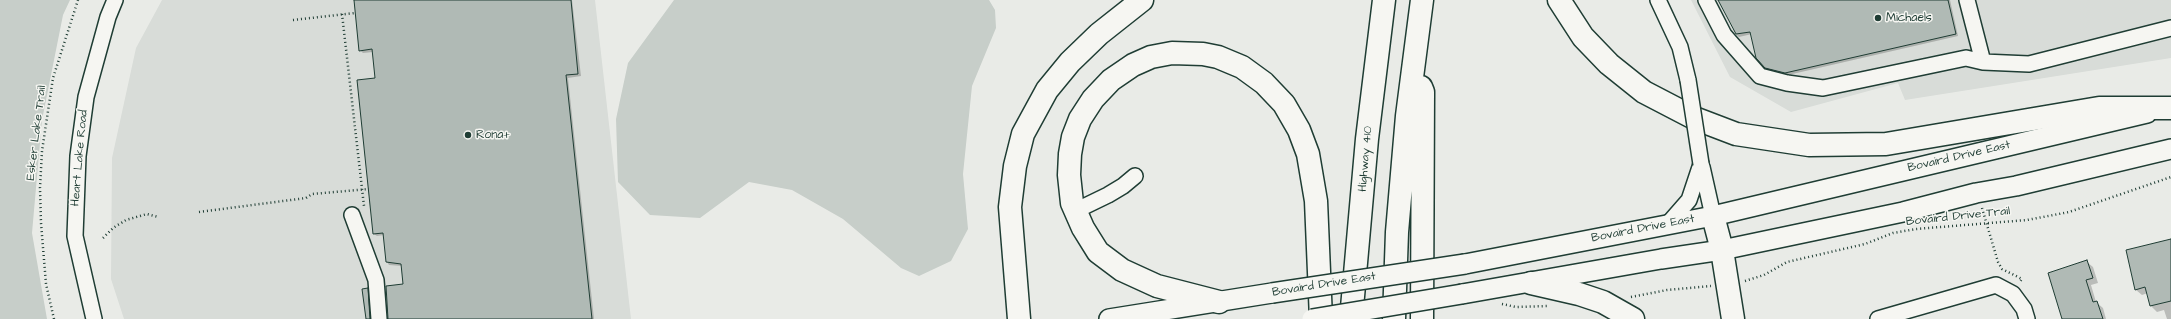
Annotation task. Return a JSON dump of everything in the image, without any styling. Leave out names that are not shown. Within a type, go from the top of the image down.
[{"type":"highway","points":[[1019,319],[1010,207],[1015,166],[1023,134],[1047,90],[1070,62],[1099,34],[1142,0]]},
{"type":"highway","name":"Highway 410","points":[[1351,319],[1367,139],[1384,0]]},
{"type":"highway","points":[[1394,319],[1397,232],[1413,67],[1422,0]]},
{"type":"highway","points":[[1559,0],[1583,37],[1609,64],[1644,92],[1694,118],[1736,134],[1809,145],[1886,144],[2099,108],[2170,107]]},
{"type":"highway","points":[[1219,302],[1157,286],[1122,270],[1098,252],[1083,228],[1072,203],[1069,174],[1073,137],[1080,118],[1093,99],[1111,80],[1133,65],[1151,57],[1172,53],[1203,54],[1242,67],[1264,83],[1284,104],[1298,130],[1308,154],[1316,201],[1321,319]]},
{"type":"highway","points":[[1413,67],[1423,92],[1422,319]]},
{"type":"highway","points":[[1713,216],[1722,250],[1733,319]]},
{"type":"highway","points":[[1531,283],[1579,294],[1630,309]]},
{"type":"main road","name":"Bovaird Drive East","points":[[1109,319],[1465,264],[1713,216],[2170,107]]},
{"type":"main road","points":[[1312,319],[1531,283],[1661,259],[1722,250],[1903,212],[1976,193],[2016,186],[2171,149]]},
{"type":"street","name":"Heart Lake Road","points":[[94,319],[75,236],[78,156],[86,97],[108,17],[115,0]]},
{"type":"street","points":[[1658,0],[1680,47],[1688,80],[1701,164],[1713,216]]},
{"type":"street","points":[[1706,0],[1724,35],[1760,76],[1787,83],[1823,88],[1966,58],[1983,62],[2029,64],[2171,28]]},
{"type":"street","points":[[1967,0],[1983,62]]},
{"type":"street","points":[[1668,224],[1689,200],[1701,164]]},
{"type":"street","points":[[1075,211],[1108,196],[1135,176]]},
{"type":"street","points":[[358,213],[376,280],[379,319]]},
{"type":"street","points":[[1878,319],[1996,285],[2013,294],[2024,309],[2027,319]]},
{"type":"path","name":"Esker Lake Trail","points":[[54,319],[46,284],[41,223],[40,188],[42,151],[54,78],[78,0]]},
{"type":"path","points":[[293,20],[355,13]]},
{"type":"path","points":[[342,14],[362,188],[358,213]]},
{"type":"path","name":"Bovaird Drive Trail","points":[[1748,280],[1768,273],[1787,262],[1849,248],[1893,233],[1916,229],[1987,222],[2027,220],[2069,212],[2171,177]]},
{"type":"path","points":[[199,212],[306,198],[312,194],[362,188],[369,189]]},
{"type":"path","points":[[1976,193],[1987,222],[1993,248],[2002,270],[2022,279],[2013,294]]},
{"type":"path","points":[[103,238],[113,228],[126,220],[147,214],[158,217]]},
{"type":"path","points":[[1630,309],[1633,296],[1709,286]]},
{"type":"path","points":[[1498,303],[1516,307],[1551,306]]},
{"type":"shaded area","points":[[0,0],[70,0],[63,15],[42,120],[32,233],[47,319],[0,319]]},
{"type":"shaded area","points":[[162,0],[595,0],[631,319],[124,319],[111,279],[112,158],[136,48]]},
{"type":"shaded area","points":[[674,0],[989,0],[995,10],[996,28],[972,86],[963,174],[968,229],[951,261],[919,276],[901,268],[843,219],[792,190],[749,182],[700,218],[650,215],[618,182],[616,119],[628,63]]},
{"type":"shaded area","points":[[1691,0],[2171,0],[2171,58],[1905,100],[1898,83],[1791,112],[1730,77]]},
{"type":"building","name":"Rona+","points":[[354,0],[571,0],[578,74],[566,75],[592,319],[388,319],[386,286],[403,284],[401,264],[386,262],[383,233],[373,234],[357,80],[375,78],[372,49],[359,51]]},
{"type":"building","points":[[1718,0],[1948,0],[1956,34],[1785,73],[1765,68],[1756,58],[1750,32],[1736,34]]},
{"type":"building","points":[[2171,239],[2171,301],[2150,306],[2145,287],[2135,290],[2126,250]]},
{"type":"building","points":[[2087,260],[2093,278],[2086,280],[2093,302],[2097,301],[2103,319],[2062,319],[2048,273]]},
{"type":"building","points":[[368,288],[370,319],[366,319],[362,289]]},
{"type":"place","name":"Michaels","points":[[1878,18]]},
{"type":"place","name":"Rona+","points":[[468,135]]}]
